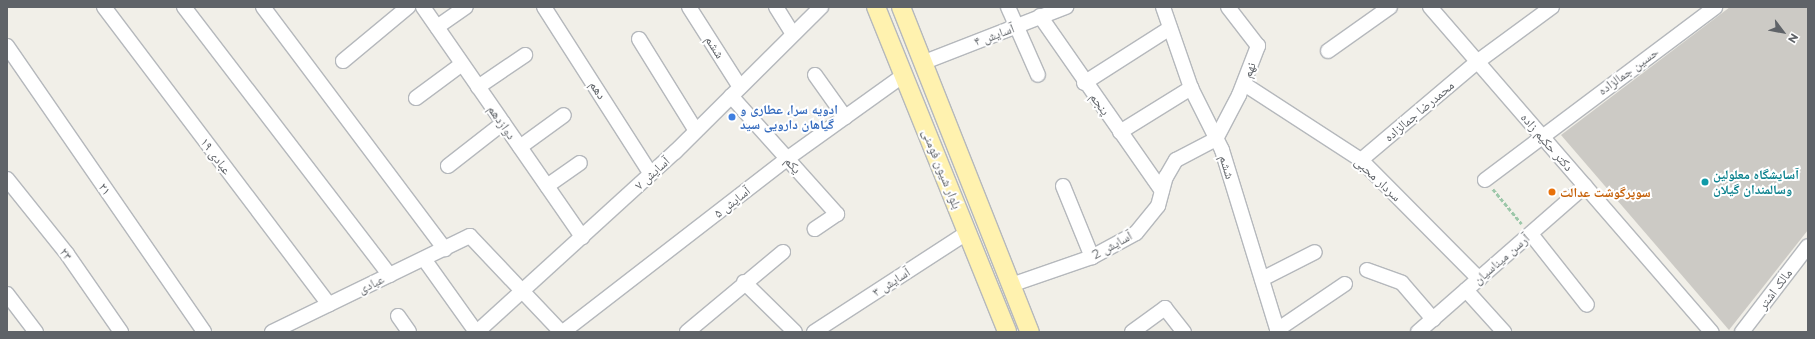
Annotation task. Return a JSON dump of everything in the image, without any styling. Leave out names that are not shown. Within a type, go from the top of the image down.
[{"type":"main road","name":"بلوار شیون فومنی","points":[[876,7],[968,232],[1007,332]]},
{"type":"main road","name":"بلوار شیون فومنی","points":[[901,7],[1030,332]]},
{"type":"street","name":"عبادی ۱۹","points":[[104,7],[329,304]]},
{"type":"street","points":[[184,7],[390,275]]},
{"type":"street","points":[[263,7],[445,249]]},
{"type":"street","points":[[343,61],[408,7]]},
{"type":"street","name":"دوازدهم","points":[[424,7],[582,237]]},
{"type":"street","points":[[437,28],[466,7]]},
{"type":"street","name":"دهم","points":[[544,7],[651,174]]},
{"type":"street","name":"ششم","points":[[689,7],[736,92]]},
{"type":"street","points":[[776,7],[793,34]]},
{"type":"street","name":"آسایش ۷","points":[[477,332],[651,174],[821,7]]},
{"type":"street","points":[[1008,7],[1038,75]]},
{"type":"street","name":"آسایش ۴","points":[[922,63],[1066,7]]},
{"type":"street","name":"ششم","points":[[1163,7],[1191,88],[1216,139],[1278,331]]},
{"type":"street","name":"نهم","points":[[1216,139],[1244,84],[1258,46],[1228,7]]},
{"type":"street","points":[[1328,51],[1390,7]]},
{"type":"street","name":"دکتر حکیم زاده","points":[[1430,7],[1712,332]]},
{"type":"street","name":"محمدرضا جمالزاده","points":[[1361,160],[1477,62],[1552,7]]},
{"type":"street","name":"حسین جمالزاده","points":[[1485,180],[1541,135],[1715,7]]},
{"type":"street","name":"پنجم","points":[[1040,16],[1084,83],[1162,191]]},
{"type":"street","points":[[1084,83],[1170,28]]},
{"type":"street","points":[[639,40],[696,131]]},
{"type":"street","name":"۲۱","points":[[7,46],[204,332]]},
{"type":"street","points":[[478,87],[525,55]]},
{"type":"street","points":[[416,98],[462,64]]},
{"type":"street","points":[[815,75],[845,117]]},
{"type":"street","name":"آسایش ۵","points":[[562,332],[788,158],[904,75]]},
{"type":"street","name":"سردار محبی","points":[[1244,84],[1361,160],[1479,279]]},
{"type":"street","points":[[1120,132],[1191,88]]},
{"type":"street","name":"یکم","points":[[736,92],[788,158],[837,214],[815,229]]},
{"type":"street","points":[[520,147],[564,115]]},
{"type":"street","points":[[448,166],[503,123]]},
{"type":"street","name":"آسایش 2","points":[[1011,285],[1092,258],[1136,232],[1158,206],[1162,191],[1176,160],[1216,139]]},
{"type":"street","points":[[547,186],[580,163]]},
{"type":"street","name":"۲۳","points":[[7,179],[67,254],[121,332]]},
{"type":"street","points":[[1063,186],[1092,258]]},
{"type":"street","name":"آرسن میناسیان","points":[[1418,332],[1585,186]]},
{"type":"street","name":"آسایش ۳","points":[[814,332],[968,232]]},
{"type":"street","points":[[1531,234],[1588,305]]},
{"type":"street","name":"عبادی","points":[[272,332],[470,236],[522,292]]},
{"type":"street","name":"مالک اشتر","points":[[1742,332],[1808,246]]},
{"type":"street","points":[[687,332],[744,282],[783,252]]},
{"type":"street","points":[[1262,279],[1316,252]]},
{"type":"street","points":[[424,259],[477,332]]},
{"type":"street","points":[[1367,270],[1402,284],[1433,318]]},
{"type":"street","points":[[744,282],[794,332]]},
{"type":"street","points":[[1278,331],[1345,284]]},
{"type":"street","points":[[1466,290],[1504,332]]},
{"type":"street","points":[[522,292],[562,332]]},
{"type":"street","points":[[7,295],[36,332]]},
{"type":"street","points":[[1132,332],[1165,308],[1184,332]]},
{"type":"street","points":[[398,316],[409,332]]},
{"type":"path","points":[[1485,180],[1531,234]]},
{"type":"building","name":"آسایشگاه معلولین وسالمندان گیلان","points":[[1730,7],[1808,7],[1808,230],[1729,330],[1561,135]]},
{"type":"place","name":"ادویه سرا، عطاری و گیاهان دارویی سید","points":[[732,117]]},
{"type":"place","name":"آسایشگاه معلولین وسالمندان گیلان","points":[[1705,182]]},
{"type":"place","name":"سوپرگوشت عدالت","points":[[1552,192]]}]
